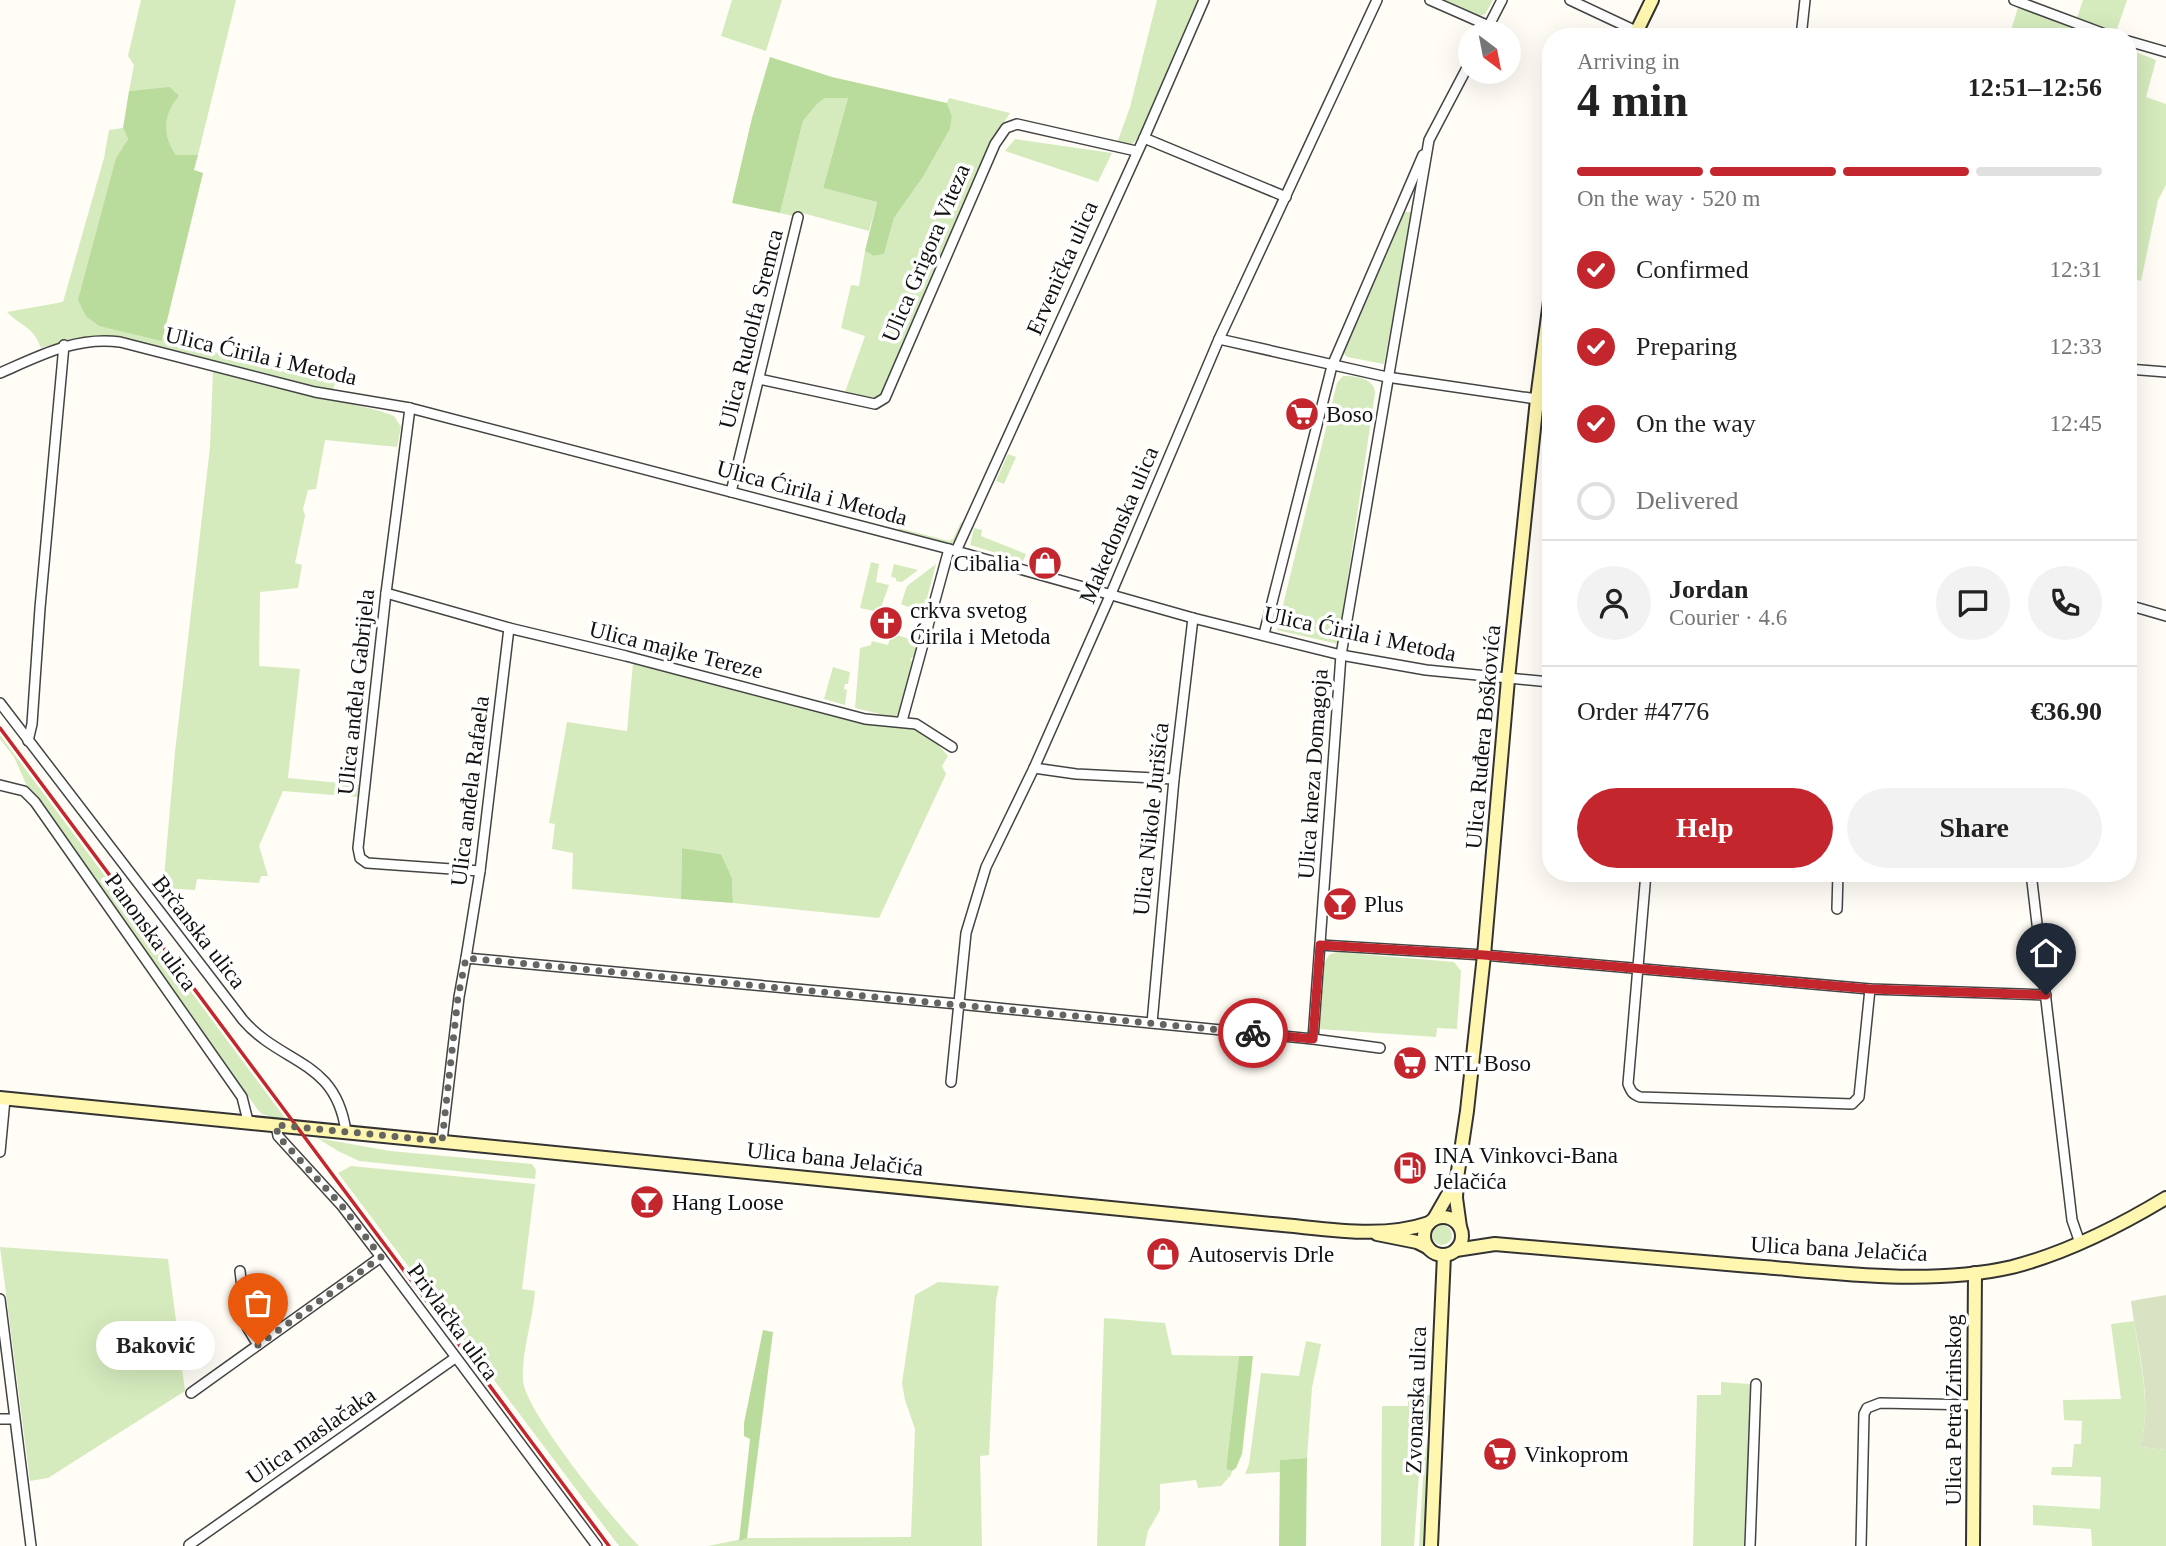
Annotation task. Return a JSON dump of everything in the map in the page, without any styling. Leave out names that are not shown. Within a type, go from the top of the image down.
[{"type":"main road","points":[[1638,28],[1653,0]]},
{"type":"main road","name":"Ulica Ruđera Boškovića","points":[[1461,1229],[1457,1178],[1484,955],[1508,679],[1542,416]]},
{"type":"main road","name":"Ulica bana Jelačića","points":[[3,1099],[1366,1232],[1417,1242],[1432,1251],[1450,1253],[1494,1244],[1831,1273],[1923,1276],[1975,1273],[2012,1267],[2121,1225],[2166,1198]]},
{"type":"main road","name":"Ulica Ruđera Boškovića","points":[[1432,1221],[1449,1196],[1457,1178]]},
{"type":"main road","name":"Ulica bana Jelačića","points":[[1366,1232],[1408,1229],[1439,1217],[1451,1219],[1461,1229],[1494,1244]]},
{"type":"main road","points":[[1427,1247],[1424,1234],[1432,1221]]},
{"type":"main road","points":[[1450,1253],[1462,1239],[1461,1229]]},
{"type":"main road","name":"Zvonarska ulica","points":[[1431,1546],[1450,1253]]},
{"type":"main road","name":"Ulica Petra Zrinskog","points":[[1973,1546],[1975,1273]]},
{"type":"street","name":"Ervenička ulica","points":[[902,721],[952,550],[1144,138],[1204,0]]},
{"type":"street","name":"Makedonska ulica","points":[[951,1082],[966,933],[986,867],[1034,768],[1110,596],[1219,339],[1377,0]]},
{"type":"street","points":[[1430,0],[1470,21]]},
{"type":"street","points":[[1492,21],[1502,0]]},
{"type":"street","points":[[1570,0],[1624,28]]},
{"type":"street","points":[[1802,28],[1805,0]]},
{"type":"street","points":[[2014,0],[2089,28]]},
{"type":"street","points":[[2137,44],[2166,52]]},
{"type":"street","name":"Ulica kneza Domagoja","points":[[1264,634],[1332,366],[1429,140],[1458,84]]},
{"type":"street","name":"Ulica Grigora Viteza","points":[[758,379],[875,404],[885,398],[995,144],[1006,128],[1017,124],[1136,151]]},
{"type":"street","points":[[1144,138],[1286,197]]},
{"type":"street","name":"Ulica kneza Domagoja","points":[[1313,1039],[1341,654],[1429,140]]},
{"type":"street","name":"Ulica Rudolfa Sremca","points":[[731,492],[798,217]]},
{"type":"street","points":[[1219,339],[1387,377],[1542,400]]},
{"type":"street","name":"Ulica Ćirila i Metoda","points":[[0,373],[64,345],[94,341],[120,342],[315,392],[410,408],[952,550],[1193,618],[1341,654],[1426,670],[1542,681]]},
{"type":"street","points":[[28,741],[32,724],[64,345]]},
{"type":"street","points":[[2137,370],[2166,372]]},
{"type":"street","name":"Ulica anđela Gabrijela","points":[[410,408],[386,593],[358,848],[360,858],[367,863],[480,871]]},
{"type":"street","name":"Ulica majke Tereze","points":[[386,593],[509,628],[865,719],[902,721],[927,729],[952,747]]},
{"type":"street","points":[[2137,608],[2166,616]]},
{"type":"street","name":"Ulica Nikole Jurišića","points":[[1152,1023],[1174,779],[1193,618]]},
{"type":"street","name":"Ulica anđela Rafaela","points":[[442,1141],[458,997],[480,871],[509,628]]},
{"type":"street","name":"Brčanska ulica","points":[[0,704],[243,1020],[254,1032],[317,1072],[326,1081],[341,1111],[346,1132]]},
{"type":"street","points":[[1034,768],[1111,777],[1174,779]]},
{"type":"street","name":"Panonska ulica","points":[[0,785],[24,791],[35,802],[243,1097],[248,1121]]},
{"type":"street","points":[[1645,882],[1628,1084],[1631,1092],[1640,1097],[1852,1104],[1859,1097],[1870,989]]},
{"type":"street","points":[[1837,909],[1838,882]]},
{"type":"street","points":[[2032,882],[2072,1220],[2080,1243]]},
{"type":"street","points":[[1320,945],[1484,955],[1870,989],[2046,995]]},
{"type":"street","points":[[466,958],[1152,1023],[1380,1048]]},
{"type":"street","points":[[0,1152],[3,1099]]},
{"type":"street","name":"Privlačka ulica","points":[[276,1125],[278,1136],[342,1206],[597,1546]]},
{"type":"street","points":[[191,1393],[381,1257]]},
{"type":"street","points":[[240,1271],[247,1327],[258,1345]]},
{"type":"street","points":[[0,1299],[32,1546]]},
{"type":"street","name":"Ulica maslačaka","points":[[189,1545],[455,1358]]},
{"type":"street","points":[[1750,1546],[1756,1384]]},
{"type":"street","points":[[1861,1546],[1864,1414],[1867,1408],[1880,1404],[1975,1405]]},
{"type":"street","points":[[0,1419],[14,1419]]},
{"type":"green space","points":[[141,0],[236,0],[198,155],[176,155],[168,140],[167,117],[178,96],[170,88],[129,91],[134,65],[128,56]]},
{"type":"green space","points":[[732,0],[782,0],[766,51],[721,36]]},
{"type":"green space","points":[[1157,0],[1199,0],[1138,137],[1132,144],[1117,143],[1130,107]]},
{"type":"green space","points":[[1440,0],[1493,0],[1485,14],[1479,16]]},
{"type":"green space","points":[[2083,0],[2127,0],[2117,28],[2099,28],[2077,18]]},
{"type":"green space","points":[[2019,4],[2074,25],[2073,28],[2012,28]]},
{"type":"green space","points":[[2137,53],[2156,60],[2146,97],[2166,104],[2166,185],[2158,200],[2141,281],[2137,280]]},
{"type":"green space","points":[[770,57],[832,77],[947,103],[952,116],[950,129],[923,177],[894,218],[884,254],[874,256],[865,251],[877,202],[823,188],[848,98],[825,98],[803,121],[780,213],[732,203]]},
{"type":"green space","points":[[170,87],[179,96],[167,117],[168,140],[176,155],[198,155],[194,170],[203,173],[162,341],[99,326],[86,316],[78,300],[116,158],[128,139],[123,128],[129,91]]},
{"type":"green space","points":[[825,98],[848,98],[823,188],[877,202],[869,231],[795,211],[793,216],[780,213],[803,121]]},
{"type":"green space","points":[[949,98],[1010,113],[990,144],[881,395],[877,399],[867,400],[844,395],[865,336],[841,328],[851,285],[859,286],[865,251],[874,256],[884,254],[894,218],[923,177],[950,129],[952,116],[947,103]]},
{"type":"green space","points":[[123,128],[128,139],[116,158],[108,197],[82,286],[161,341],[164,337],[263,366],[335,383],[333,391],[136,342],[89,339],[41,348],[31,331],[7,312],[63,302],[104,158],[109,130]]},
{"type":"green space","points":[[1015,139],[1112,153],[1098,182],[1005,151]]},
{"type":"green space","points":[[1403,212],[1410,212],[1412,215],[1384,364],[1347,357],[1342,351]]},
{"type":"green space","points":[[213,370],[380,411],[394,416],[401,427],[397,447],[325,440],[316,489],[308,490],[303,509],[305,516],[295,563],[302,565],[298,588],[260,592],[259,666],[300,669],[288,778],[361,785],[359,797],[283,791],[259,846],[268,876],[261,876],[259,883],[197,879],[195,890],[163,888],[175,752],[210,447]]},
{"type":"green space","points":[[1343,376],[1359,377],[1368,381],[1375,393],[1338,644],[1277,630],[1337,383]]},
{"type":"green space","points":[[1008,454],[1016,457],[1004,484],[996,481]]},
{"type":"green space","points":[[961,522],[964,523],[955,542],[950,546],[898,533],[899,528],[949,541],[953,539]]},
{"type":"green space","points":[[974,528],[982,530],[981,536],[1026,554],[1023,561],[970,545]]},
{"type":"green space","points":[[871,562],[879,564],[876,582],[889,585],[881,607],[874,611],[860,608]]},
{"type":"green space","points":[[894,564],[918,570],[902,582],[896,581],[896,578],[891,577]]},
{"type":"green space","points":[[936,564],[921,621],[908,615],[911,608],[901,604],[907,586]]},
{"type":"green space","points":[[897,635],[919,642],[916,655],[910,659],[914,664],[899,714],[893,717],[855,708],[860,648],[871,645],[872,641],[888,645],[890,638]]},
{"type":"green space","points":[[633,663],[814,709],[917,729],[929,735],[948,756],[942,766],[946,774],[879,918],[733,903],[732,878],[721,854],[682,848],[681,899],[572,889],[573,853],[552,849],[555,824],[549,823],[567,722],[627,731]]},
{"type":"green space","points":[[833,667],[850,672],[848,684],[845,684],[844,689],[847,690],[845,705],[824,699]]},
{"type":"green space","points":[[0,735],[288,1122],[262,1114],[258,1110],[26,784]]},
{"type":"green space","points":[[682,848],[721,854],[732,878],[733,903],[681,899]]},
{"type":"green space","points":[[1336,952],[1454,962],[1461,971],[1457,1029],[1437,1028],[1436,1037],[1319,1029],[1324,963],[1329,955]]},
{"type":"green space","points":[[317,1138],[390,1151],[532,1164],[536,1170],[535,1179],[359,1161]]},
{"type":"green space","points":[[351,1166],[535,1184],[522,1289],[535,1291],[523,1381],[528,1396],[554,1440],[592,1491],[639,1546],[619,1546],[338,1173]]},
{"type":"green space","points":[[1438,1225],[1446,1225],[1452,1235],[1446,1245],[1438,1245],[1432,1239],[1432,1231]]},
{"type":"green space","points":[[0,1247],[168,1259],[185,1391],[48,1478],[30,1481]]},
{"type":"green space","points":[[938,1282],[999,1286],[996,1300],[989,1455],[980,1456],[982,1546],[708,1546],[747,1538],[911,1537],[915,1429],[902,1383],[915,1295]]},
{"type":"green space","points":[[2166,1295],[2166,1450],[2140,1447],[2144,1429],[2145,1393],[2131,1301]]},
{"type":"green space","points":[[1104,1318],[1165,1323],[1172,1355],[1239,1356],[1226,1469],[1232,1471],[1231,1475],[1221,1486],[1198,1488],[1196,1480],[1160,1484],[1160,1510],[1148,1531],[1145,1546],[1097,1546]]},
{"type":"green space","points":[[2134,1321],[2145,1400],[2140,1447],[2166,1450],[2166,1546],[2092,1546],[2091,1529],[2033,1525],[2033,1505],[2100,1509],[2101,1477],[2051,1475],[2052,1467],[2072,1467],[2074,1444],[2081,1444],[2082,1421],[2064,1420],[2063,1400],[2121,1399],[2111,1324]]},
{"type":"green space","points":[[763,1330],[773,1332],[747,1538],[739,1541],[750,1439],[744,1436],[744,1423]]},
{"type":"green space","points":[[1306,1341],[1321,1344],[1312,1388],[1307,1458],[1280,1460],[1280,1472],[1245,1474],[1249,1464],[1261,1373],[1299,1376]]},
{"type":"green space","points":[[1239,1356],[1253,1356],[1242,1454],[1232,1471],[1226,1469]]},
{"type":"green space","points":[[1721,1382],[1751,1384],[1744,1546],[1693,1546],[1697,1395],[1721,1395]]},
{"type":"green space","points":[[1408,1395],[1430,1395],[1430,1411],[1421,1446],[1414,1546],[1381,1546],[1382,1406],[1408,1406]]},
{"type":"green space","points":[[1430,1426],[1425,1546],[1419,1546],[1424,1459]]},
{"type":"green space","points":[[1307,1458],[1306,1546],[1279,1546],[1280,1460]]},
{"type":"railway","points":[[0,728],[609,1546]]},
{"type":"way so far","points":[[258,1345],[381,1257],[342,1206],[278,1136],[276,1125],[442,1141],[458,997],[466,958],[1253,1033]]},
{"type":"place","name":"Boso","points":[[1302,414]]},
{"type":"place","name":"Cibalia","points":[[1045,563]]},
{"type":"place","name":"crkva svetog Ćirila i Metoda","points":[[886,623]]},
{"type":"place","name":"Plus","points":[[1340,904]]},
{"type":"place","name":"NTL Boso","points":[[1410,1063]]},
{"type":"place","name":"INA Vinkovci-Bana Jelačića","points":[[1410,1168]]},
{"type":"place","name":"Hang Loose","points":[[647,1202]]},
{"type":"place","name":"Autoservis Drle","points":[[1163,1254]]},
{"type":"place","name":"Baković","points":[[258,1345]]},
{"type":"place","name":"Vinkoprom","points":[[1500,1454]]},
{"type":"route","points":[[1253,1033],[1313,1039],[1320,945],[1484,955],[1870,989],[2046,995]]}]
